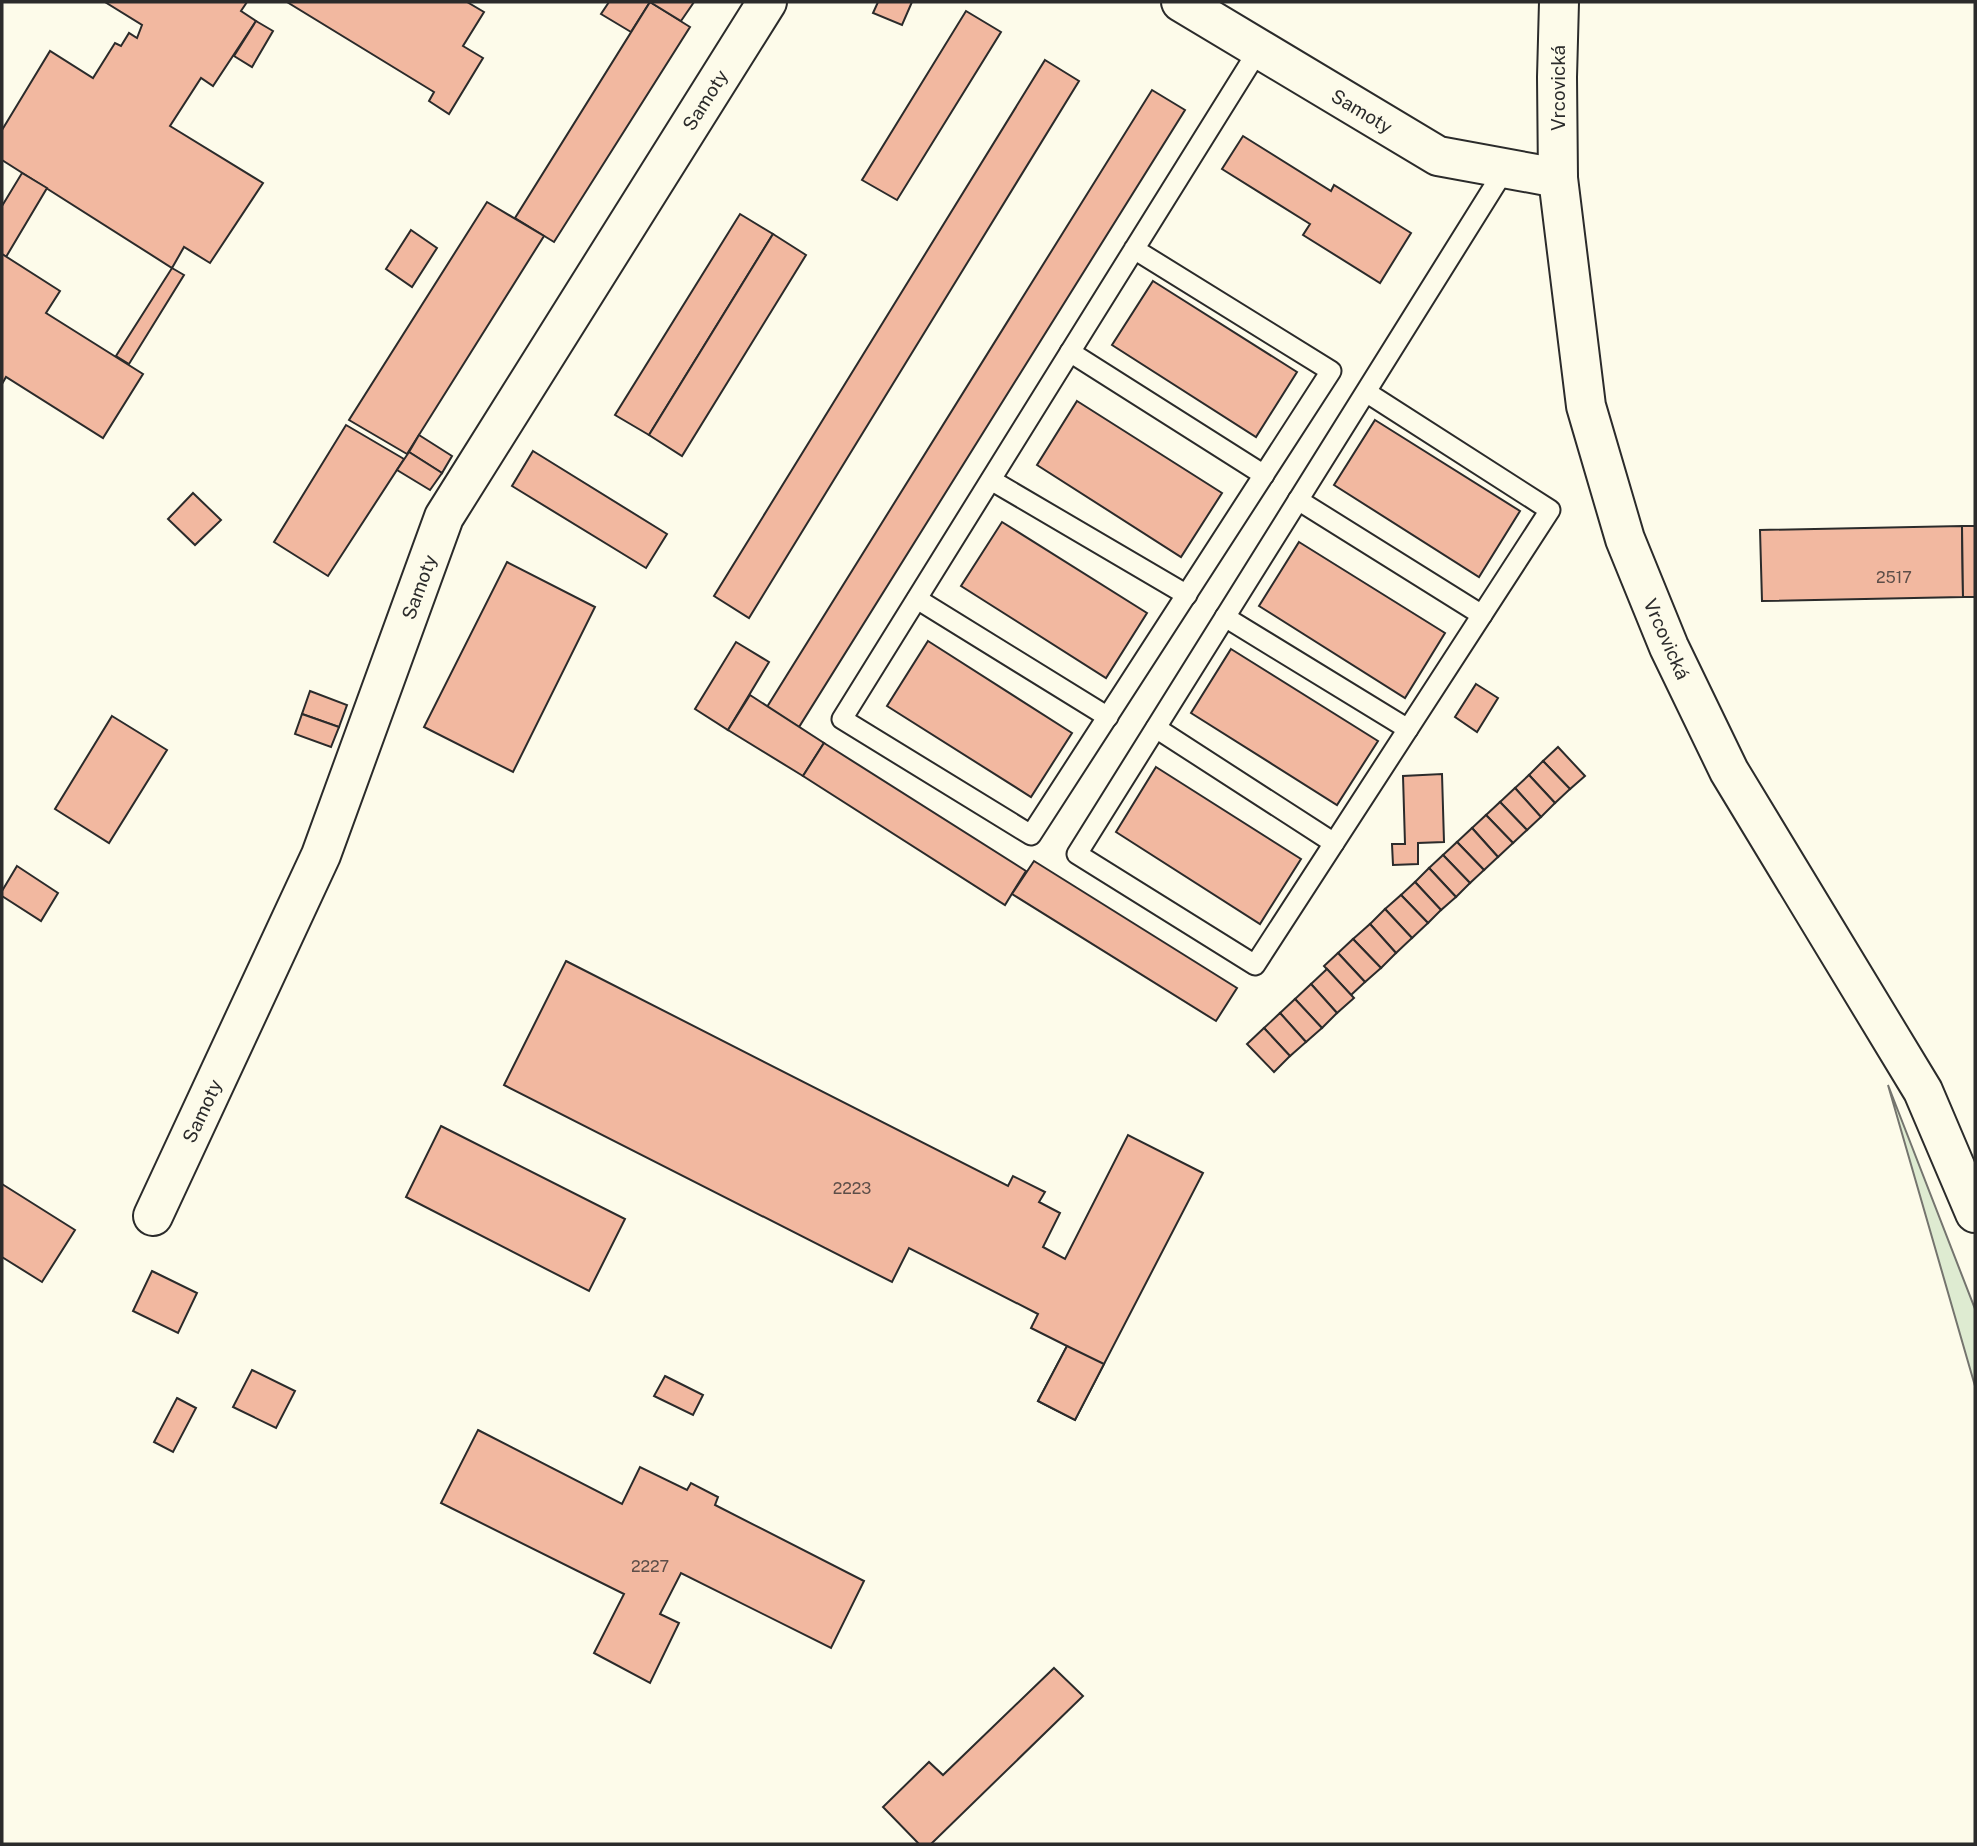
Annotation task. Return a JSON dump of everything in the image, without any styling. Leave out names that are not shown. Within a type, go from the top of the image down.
[{"type":"street","name":"Samoty","points":[[153,1216],[321,855],[444,517],[767,2]]},
{"type":"street","name":"Samoty","points":[[1181,2],[1438,156],[1558,178]]},
{"type":"street","name":"Vrcovická","points":[[1559,2],[1558,178],[1586,406],[1625,539],[1669,647],[1729,771],[1923,1091],[1975,1213]]},
{"type":"lane","points":[[1134,249],[1331,371],[1031,835],[842,719],[1134,249],[1259,49]]},
{"type":"lane","points":[[1366,392],[1550,510],[1255,965],[1077,854],[1505,169]]},
{"type":"lane","points":[[1070,352],[1264,475]]},
{"type":"lane","points":[[991,480],[1187,595]]},
{"type":"lane","points":[[1298,499],[1482,615]]},
{"type":"lane","points":[[917,599],[1108,717]]},
{"type":"lane","points":[[1225,617],[1408,729]]},
{"type":"lane","points":[[1156,728],[1334,843]]},
{"type":"green space","points":[[1888,1085],[1975,1309],[1975,1386]]},
{"type":"building","points":[[105,2],[247,2],[241,11],[256,21],[213,86],[201,78],[170,126],[263,183],[210,263],[184,247],[172,268],[2,160],[2,130],[50,51],[93,78],[115,43],[121,46],[129,33],[137,38],[142,25]]},
{"type":"building","points":[[287,2],[467,2],[484,12],[463,46],[483,58],[449,114],[429,101],[434,92]]},
{"type":"building","points":[[609,2],[650,2],[631,32],[601,14]]},
{"type":"building","points":[[650,2],[690,27],[554,242],[515,218]]},
{"type":"building","points":[[650,2],[694,2],[681,21]]},
{"type":"building","points":[[878,2],[912,2],[902,25],[873,13]]},
{"type":"building","points":[[966,11],[1001,32],[897,200],[862,180]]},
{"type":"building","points":[[256,21],[273,31],[252,67],[234,56]]},
{"type":"building","points":[[1045,60],[1079,81],[749,618],[714,596]]},
{"type":"building","points":[[1152,90],[1185,110],[799,727],[767,707]]},
{"type":"building","points":[[1243,136],[1331,191],[1334,185],[1411,233],[1380,283],[1303,235],[1310,224],[1222,169]]},
{"type":"building","points":[[22,173],[47,188],[6,257],[2,254],[2,206]]},
{"type":"building","points":[[487,202],[544,236],[407,454],[349,420]]},
{"type":"building","points":[[740,214],[773,234],[649,435],[615,415]]},
{"type":"building","points":[[411,230],[437,248],[412,287],[386,269]]},
{"type":"building","points":[[773,234],[806,255],[682,456],[649,435]]},
{"type":"building","points":[[2,254],[60,291],[46,313],[143,374],[103,438],[6,377],[2,384]]},
{"type":"building","points":[[172,268],[184,275],[129,364],[116,356]]},
{"type":"building","points":[[1153,281],[1297,372],[1256,437],[1112,345]]},
{"type":"building","points":[[1077,401],[1222,493],[1181,557],[1037,465]]},
{"type":"building","points":[[1375,420],[1520,511],[1479,577],[1334,485]]},
{"type":"building","points":[[346,425],[404,459],[328,576],[274,542]]},
{"type":"building","points":[[419,435],[452,456],[442,473],[409,452]]},
{"type":"building","points":[[533,451],[667,534],[646,568],[512,486]]},
{"type":"building","points":[[409,452],[442,473],[430,490],[397,470]]},
{"type":"building","points":[[193,493],[221,520],[195,545],[168,519]]},
{"type":"building","points":[[1002,522],[1147,613],[1106,678],[961,586]]},
{"type":"building","points":[[1962,526],[1963,597],[1762,601],[1760,530]]},
{"type":"building","points":[[1962,526],[1975,526],[1975,597],[1963,597]]},
{"type":"building","points":[[1299,542],[1445,633],[1405,698],[1259,606]]},
{"type":"building","points":[[507,562],[595,607],[513,772],[424,727]]},
{"type":"building","points":[[928,641],[1072,733],[1031,797],[887,706]]},
{"type":"building","points":[[736,642],[769,662],[728,730],[695,709]]},
{"type":"building","points":[[1231,649],[1378,741],[1337,805],[1191,713]]},
{"type":"building","points":[[1476,684],[1498,698],[1477,732],[1455,717]]},
{"type":"building","points":[[310,691],[347,705],[339,727],[302,714]]},
{"type":"building","points":[[750,695],[824,743],[803,776],[728,730]]},
{"type":"building","points":[[302,714],[339,727],[331,747],[295,734]]},
{"type":"building","points":[[112,716],[167,750],[109,843],[55,809]]},
{"type":"building","points":[[824,743],[1026,871],[1005,905],[803,776]]},
{"type":"building","points":[[1558,747],[1585,776],[1570,789],[1543,761]]},
{"type":"building","points":[[1543,761],[1570,789],[1555,803],[1529,775]]},
{"type":"building","points":[[1156,767],[1301,859],[1260,924],[1116,832]]},
{"type":"building","points":[[1442,774],[1444,842],[1418,843],[1418,864],[1393,865],[1392,844],[1405,844],[1403,776]]},
{"type":"building","points":[[1529,775],[1555,803],[1541,817],[1515,788]]},
{"type":"building","points":[[1515,788],[1541,817],[1527,830],[1500,802]]},
{"type":"building","points":[[1500,802],[1527,830],[1513,843],[1486,815]]},
{"type":"building","points":[[1486,815],[1513,843],[1498,857],[1472,828]]},
{"type":"building","points":[[1472,828],[1498,857],[1484,870],[1457,842]]},
{"type":"building","points":[[1457,842],[1484,870],[1470,883],[1443,855]]},
{"type":"building","points":[[1443,855],[1470,883],[1456,897],[1429,868]]},
{"type":"building","points":[[1034,861],[1237,988],[1216,1021],[1012,894]]},
{"type":"building","points":[[17,866],[58,893],[41,921],[2,896],[2,891]]},
{"type":"building","points":[[1429,868],[1456,897],[1441,910],[1415,882]]},
{"type":"building","points":[[1415,882],[1441,910],[1428,923],[1401,895]]},
{"type":"building","points":[[1401,895],[1428,923],[1412,938],[1385,909]]},
{"type":"building","points":[[1385,909],[1412,938],[1396,953],[1370,924]]},
{"type":"building","points":[[1370,924],[1396,953],[1381,968],[1353,939]]},
{"type":"building","points":[[1353,939],[1381,968],[1365,982],[1338,953]]},
{"type":"building","points":[[1338,953],[1365,982],[1351,995],[1324,966]]},
{"type":"building","points":[[566,961],[1008,1186],[1013,1176],[1045,1192],[1039,1202],[1060,1213],[1043,1247],[1065,1259],[1128,1135],[1203,1173],[1075,1420],[1038,1401],[1067,1346],[1031,1328],[1038,1314],[909,1248],[892,1282],[504,1085]]},
{"type":"building","points":[[1327,969],[1354,998],[1337,1013],[1311,984]]},
{"type":"building","points":[[1311,984],[1337,1013],[1322,1028],[1295,999]]},
{"type":"building","points":[[1295,999],[1322,1028],[1306,1042],[1280,1013]]},
{"type":"building","points":[[1280,1013],[1306,1042],[1290,1056],[1264,1028]]},
{"type":"building","points":[[1264,1028],[1290,1056],[1274,1072],[1247,1044]]},
{"type":"building","points":[[441,1126],[625,1219],[589,1291],[406,1197]]},
{"type":"building","points":[[2,1184],[75,1230],[42,1282],[2,1257]]},
{"type":"building","points":[[152,1271],[197,1293],[178,1333],[133,1311]]},
{"type":"building","points":[[1067,1346],[1104,1364],[1075,1420],[1038,1401]]},
{"type":"building","points":[[252,1370],[295,1391],[276,1428],[233,1407]]},
{"type":"building","points":[[665,1376],[703,1395],[693,1415],[654,1396]]},
{"type":"building","points":[[177,1398],[196,1408],[173,1452],[154,1442]]},
{"type":"building","points":[[478,1430],[622,1504],[640,1467],[687,1490],[691,1483],[718,1497],[715,1505],[864,1581],[831,1648],[681,1573],[660,1614],[679,1623],[650,1683],[594,1653],[624,1594],[441,1503]]},
{"type":"building","points":[[1054,1668],[1083,1696],[931,1844],[919,1844],[883,1807],[929,1762],[943,1775]]}]
